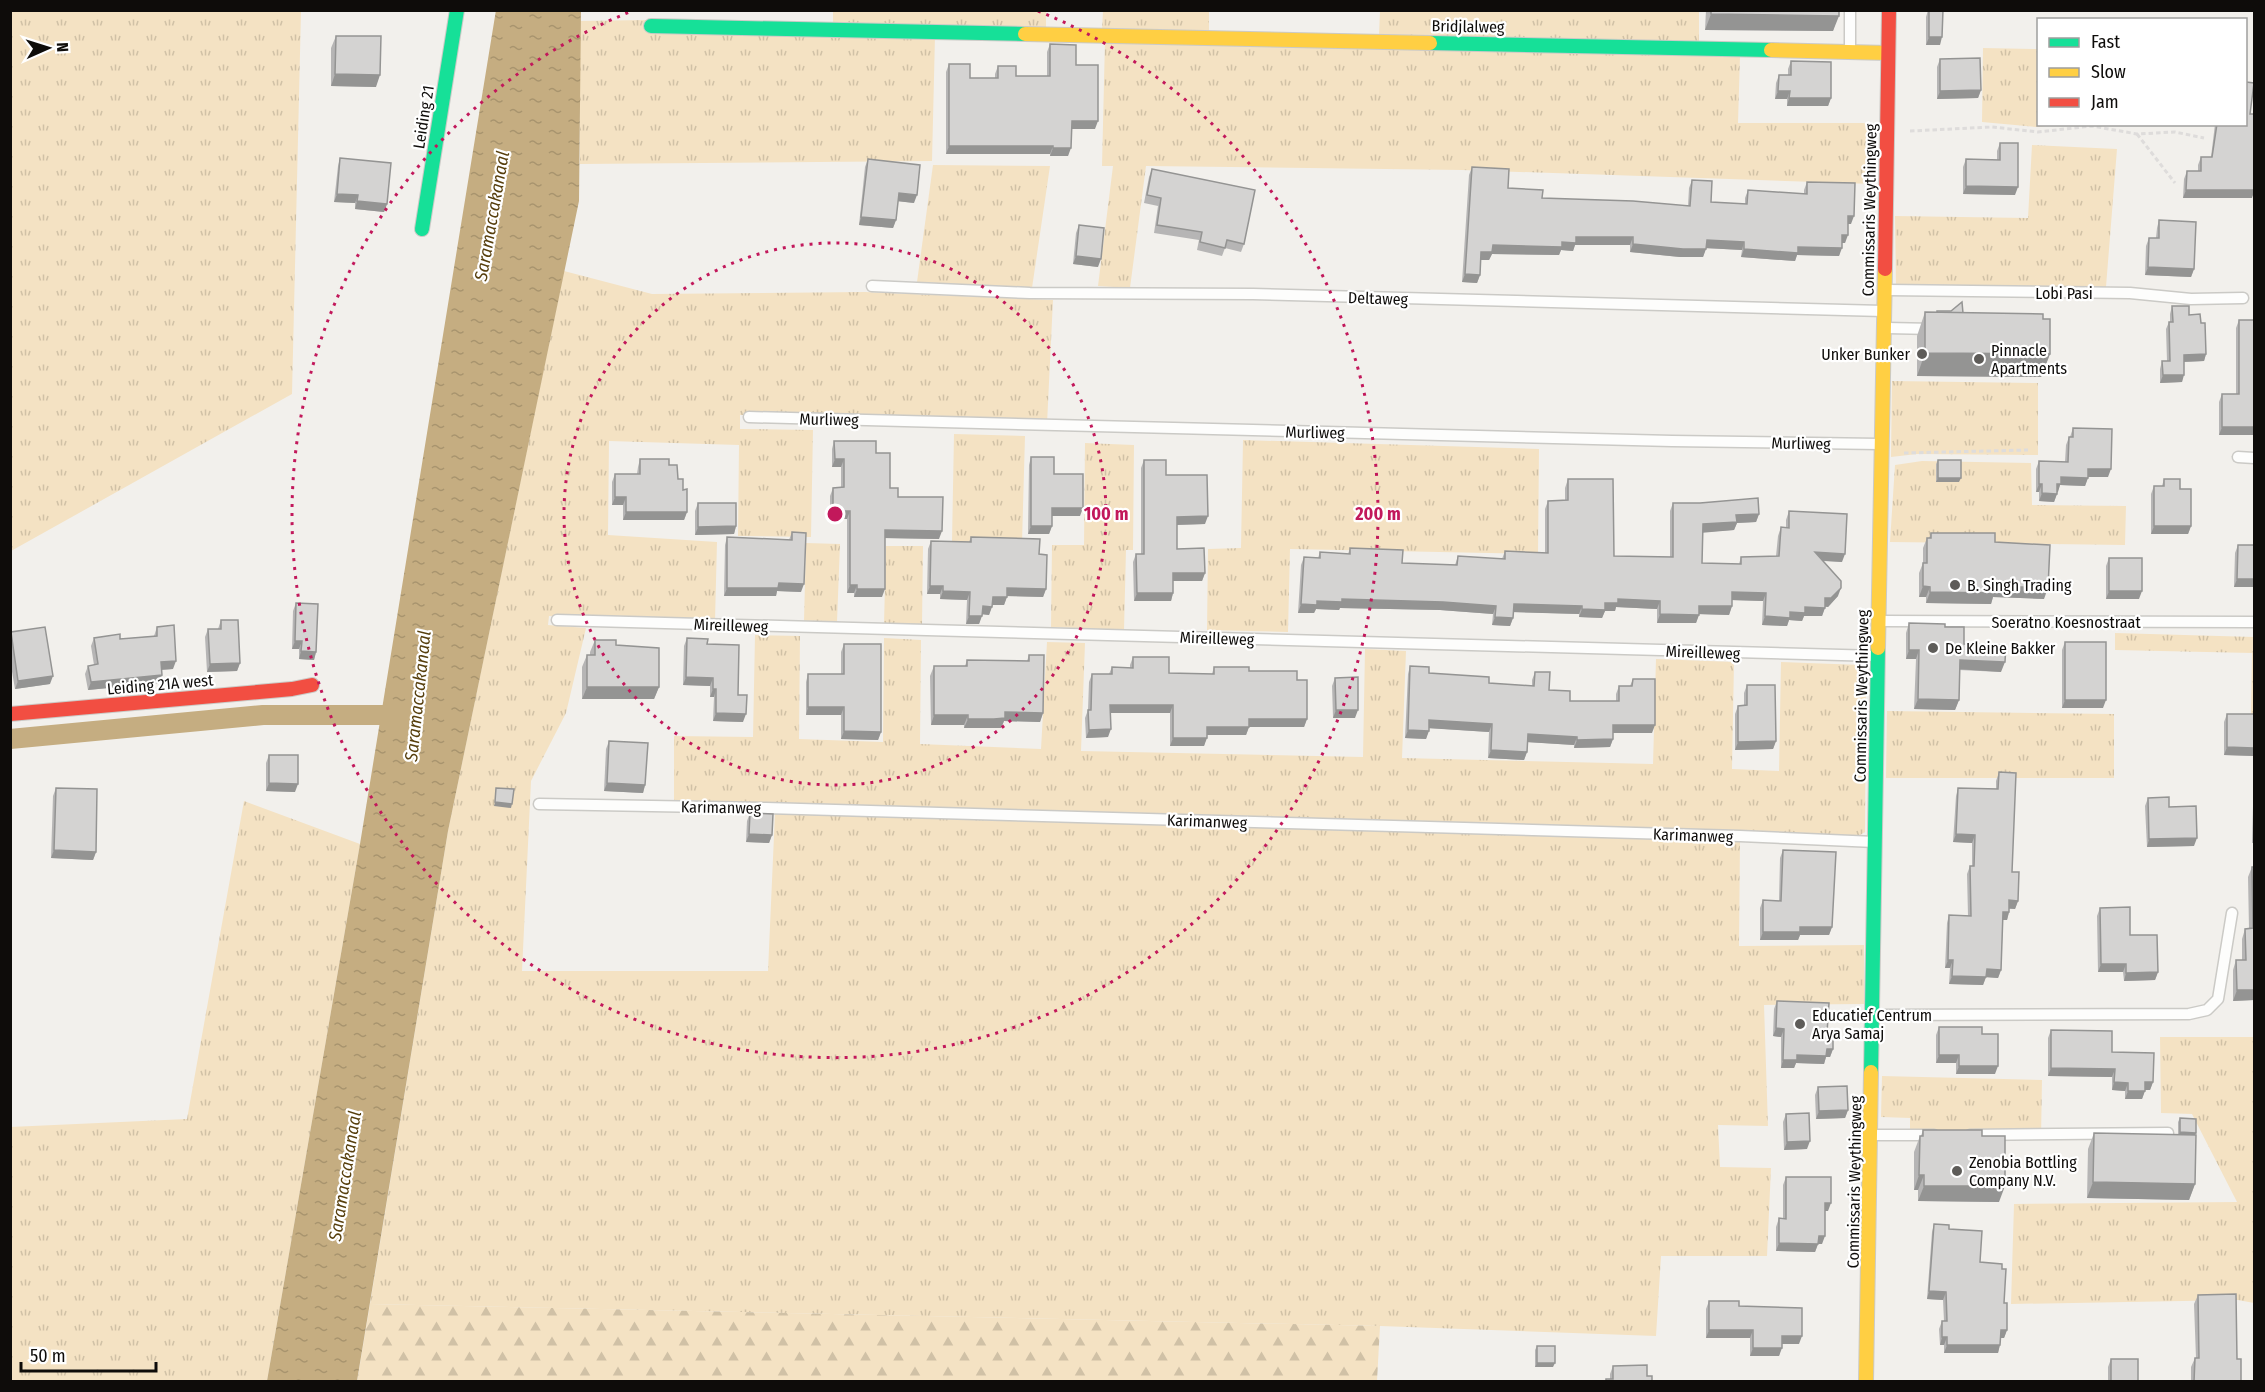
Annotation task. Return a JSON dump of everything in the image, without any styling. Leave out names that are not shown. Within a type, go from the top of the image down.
[{"type":"street","name":"Leiding 21","points":[[422,229],[457,10]]},
{"type":"street","name":"Commissaris Weythingweg","points":[[1866,1382],[1889,10]]},
{"type":"street","name":"Bridjlalweg","points":[[651,26],[820,27],[1309,41],[1888,53]]},
{"type":"street","name":"Leiding 21A west","points":[[10,714],[292,689],[312,685]]},
{"type":"lane","points":[[1850,10],[1850,52]]},
{"type":"lane","name":"Deltaweg","points":[[872,286],[1030,294],[1253,294],[1884,311]]},
{"type":"lane","name":"Lobi Pasi","points":[[1884,290],[2130,293],[2190,299],[2243,298]]},
{"type":"lane","points":[[1883,328],[1949,329]]},
{"type":"lane","name":"Murliweg","points":[[749,417],[1672,441],[1881,449]]},
{"type":"lane","points":[[2238,457],[2254,458]]},
{"type":"lane","name":"Mireilleweg","points":[[557,620],[1878,656]]},
{"type":"lane","name":"Soeratno Koesnostraat","points":[[1878,621],[2254,622]]},
{"type":"lane","name":"Karimanweg","points":[[539,804],[801,809],[1875,842]]},
{"type":"lane","points":[[1873,1015],[2189,1014],[2207,1010],[2218,999],[2232,913]]},
{"type":"lane","points":[[1954,1135],[2168,1133]]},
{"type":"lane","points":[[1871,1136],[1942,1135]]},
{"type":"path","points":[[1887,133],[1992,127],[2038,132],[2092,126],[2136,134],[2175,132],[2204,138]]},
{"type":"path","points":[[2136,134],[2175,183]]},
{"type":"path","points":[[1881,449],[2028,450]]},
{"type":"green space","points":[[11,10],[301,11],[292,394],[11,551]]},
{"type":"green space","points":[[833,11],[1046,11],[1046,29],[833,23]]},
{"type":"green space","points":[[1103,11],[1209,11],[1209,33],[1102,30]]},
{"type":"green space","points":[[1380,11],[1699,11],[1699,43],[1379,35]]},
{"type":"green space","points":[[646,20],[935,36],[932,161],[580,164],[580,21]]},
{"type":"green space","points":[[1105,40],[1740,56],[1738,123],[1876,123],[1873,184],[1462,170],[1146,166],[1130,288],[1098,286],[1113,166],[1102,166]]},
{"type":"green space","points":[[1983,48],[2037,49],[2037,126],[2046,126],[2036,127],[1982,122]]},
{"type":"green space","points":[[2032,145],[2117,149],[2106,287],[1896,285],[1895,216],[2028,218]]},
{"type":"green space","points":[[933,165],[1050,166],[1032,288],[917,282]]},
{"type":"green space","points":[[564,271],[652,294],[865,292],[1053,300],[1047,424],[740,415],[740,429],[813,430],[811,537],[738,536],[739,445],[609,441],[608,535],[717,542],[715,621],[549,616],[548,625],[586,628],[566,713],[531,781],[522,971],[768,971],[775,813],[1740,840],[1739,946],[1864,945],[1864,1004],[1764,1005],[1768,1126],[1718,1125],[1720,1167],[1771,1168],[1767,1256],[1661,1256],[1656,1336],[1380,1326],[370,1304],[448,831]]},
{"type":"green space","points":[[1892,381],[2038,383],[2038,455],[1917,454],[1891,457]]},
{"type":"green space","points":[[954,434],[1025,436],[1022,543],[952,542]]},
{"type":"green space","points":[[1243,440],[1539,449],[1538,554],[1290,549],[1288,632],[1207,630],[1208,549],[1241,548]]},
{"type":"green space","points":[[1085,443],[1134,445],[1133,550],[1126,550],[1124,630],[1051,627],[1052,545],[1084,545]]},
{"type":"green space","points":[[1922,461],[2031,463],[2032,505],[2126,506],[2125,545],[1890,542],[1895,465]]},
{"type":"green space","points":[[806,543],[840,544],[837,622],[804,621]]},
{"type":"green space","points":[[886,546],[923,546],[922,625],[884,624]]},
{"type":"green space","points":[[2115,633],[2254,637],[2254,717],[2251,717],[2252,653],[2115,650]]},
{"type":"green space","points":[[755,635],[800,636],[799,739],[883,742],[884,638],[921,640],[920,744],[1041,749],[1047,642],[1085,643],[1081,751],[1363,757],[1365,649],[1406,651],[1402,758],[1653,764],[1656,659],[1734,662],[1732,769],[1779,771],[1781,662],[1861,665],[1866,670],[1865,832],[1857,837],[1731,831],[674,800],[674,736],[753,737]]},
{"type":"green space","points":[[1887,711],[2114,714],[2114,778],[1886,778]]},
{"type":"green space","points":[[244,801],[360,844],[267,1381],[11,1381],[10,1127],[187,1119]]},
{"type":"green space","points":[[2160,1037],[2254,1037],[2254,1303],[2238,1300],[2011,1304],[2014,1204],[2237,1202],[2192,1114],[2161,1113]]},
{"type":"green space","points":[[1882,1076],[2042,1080],[2041,1139],[1910,1136],[1910,1118],[1881,1117]]},
{"type":"green space","points":[[370,1304],[1380,1326],[1377,1381],[357,1382]]},
{"type":"water","name":"Saramaccakanaal","points":[[496,10],[581,11],[579,201],[448,831],[357,1381],[267,1381],[360,844]]},
{"type":"building","points":[[1711,10],[1839,10],[1839,16],[1711,14]]},
{"type":"building","points":[[1929,10],[1943,10],[1942,37],[1929,37]]},
{"type":"building","points":[[336,36],[381,36],[380,75],[335,74]]},
{"type":"building","points":[[1050,44],[1076,45],[1076,65],[1098,65],[1098,121],[1072,121],[1071,148],[949,146],[949,64],[970,64],[970,78],[998,78],[998,66],[1016,66],[1016,76],[1050,76]]},
{"type":"building","points":[[1980,58],[1981,90],[1940,91],[1940,59]]},
{"type":"building","points":[[1791,61],[1831,62],[1831,98],[1789,98],[1790,91],[1778,91],[1779,75],[1791,75]]},
{"type":"building","points":[[2247,82],[2254,83],[2250,114],[2254,114],[2254,190],[2186,190],[2187,171],[2201,171],[2201,157],[2212,157],[2217,126],[2247,126]]},
{"type":"building","points":[[2000,143],[2018,143],[2018,187],[1966,186],[1966,159],[2000,160]]},
{"type":"building","points":[[340,158],[391,163],[387,204],[357,201],[358,195],[337,194]]},
{"type":"building","points":[[868,159],[920,165],[917,195],[899,193],[896,220],[861,217]]},
{"type":"building","points":[[1472,167],[1509,169],[1508,188],[1543,190],[1542,198],[1633,201],[1690,206],[1692,180],[1712,181],[1711,202],[1747,204],[1748,190],[1807,194],[1807,182],[1855,183],[1854,216],[1848,216],[1848,235],[1842,235],[1842,248],[1798,247],[1798,253],[1744,249],[1744,242],[1707,240],[1706,249],[1683,249],[1633,244],[1633,237],[1576,237],[1576,243],[1562,242],[1562,247],[1493,245],[1492,252],[1481,252],[1480,275],[1465,274]]},
{"type":"building","points":[[1152,169],[1255,190],[1244,244],[1227,240],[1225,248],[1200,242],[1202,232],[1157,225],[1161,198],[1147,195]]},
{"type":"building","points":[[2159,220],[2196,222],[2194,269],[2148,267],[2149,238],[2159,238]]},
{"type":"building","points":[[1079,225],[1104,228],[1101,259],[1076,256]]},
{"type":"building","points":[[1962,302],[1963,313],[1937,313],[1937,311],[1951,311]]},
{"type":"building","points":[[2172,306],[2189,306],[2189,315],[2200,314],[2201,323],[2205,323],[2206,354],[2184,355],[2184,375],[2163,375],[2162,361],[2170,361],[2169,322],[2173,322]]},
{"type":"building","points":[[1925,312],[2043,314],[2043,319],[2050,319],[2050,354],[1925,353]]},
{"type":"building","points":[[2239,320],[2254,320],[2254,427],[2222,427],[2222,394],[2239,394]]},
{"type":"building","points":[[2073,428],[2112,429],[2111,469],[2088,469],[2088,478],[2061,477],[2061,484],[2057,484],[2057,494],[2042,493],[2042,484],[2039,484],[2039,461],[2068,462],[2069,437],[2073,437]]},
{"type":"building","points":[[834,441],[876,441],[876,453],[890,453],[890,488],[898,488],[898,497],[943,497],[942,531],[885,530],[885,589],[857,589],[857,585],[850,585],[850,511],[833,511],[833,488],[844,487],[844,459],[835,459]]},
{"type":"building","points":[[1031,457],[1054,457],[1054,474],[1083,474],[1083,508],[1052,508],[1052,526],[1031,526]]},
{"type":"building","points":[[640,459],[669,459],[669,465],[677,465],[678,479],[683,479],[683,490],[687,489],[687,512],[626,512],[626,497],[615,497],[615,474],[640,474]]},
{"type":"building","points":[[1144,460],[1166,460],[1166,475],[1207,475],[1208,516],[1177,517],[1177,549],[1204,548],[1205,573],[1173,573],[1173,593],[1137,593],[1136,554],[1144,554]]},
{"type":"building","points":[[1938,460],[1961,460],[1961,478],[1938,478]]},
{"type":"building","points":[[1568,479],[1613,479],[1614,556],[1673,557],[1673,503],[1758,498],[1759,514],[1736,515],[1737,522],[1703,524],[1702,563],[1741,564],[1741,557],[1779,556],[1781,527],[1789,528],[1789,511],[1847,514],[1845,554],[1815,552],[1841,581],[1841,588],[1831,598],[1825,598],[1825,608],[1805,607],[1805,613],[1790,612],[1790,618],[1765,616],[1766,593],[1732,592],[1732,606],[1699,606],[1699,615],[1660,614],[1660,601],[1618,599],[1618,603],[1605,603],[1605,610],[1582,609],[1582,606],[1514,604],[1513,618],[1495,617],[1496,606],[1443,602],[1342,599],[1342,602],[1317,601],[1317,605],[1301,604],[1304,557],[1320,558],[1320,552],[1350,554],[1350,548],[1403,550],[1402,563],[1457,565],[1458,556],[1505,559],[1505,551],[1548,553],[1548,501],[1568,500]]},
{"type":"building","points":[[2164,479],[2180,479],[2180,489],[2191,489],[2191,526],[2154,526],[2154,486],[2164,486]]},
{"type":"building","points":[[698,503],[736,503],[736,526],[698,527]]},
{"type":"building","points":[[792,532],[806,533],[804,584],[779,583],[778,588],[727,588],[727,537],[792,540]]},
{"type":"building","points":[[1931,533],[1995,533],[1995,542],[2050,545],[2048,588],[1995,586],[1994,593],[1930,592],[1930,587],[1923,586],[1923,563],[1927,563],[1927,538],[1931,538]]},
{"type":"building","points":[[971,537],[1040,539],[1039,554],[1047,555],[1046,589],[1007,588],[1007,597],[993,597],[992,607],[983,606],[982,616],[969,616],[970,592],[943,591],[943,586],[930,586],[931,541],[971,542]]},
{"type":"building","points":[[2238,545],[2254,545],[2254,579],[2237,579]]},
{"type":"building","points":[[2109,558],[2142,558],[2142,591],[2109,591]]},
{"type":"building","points":[[296,603],[318,604],[316,652],[301,651],[302,641],[295,641]]},
{"type":"building","points":[[221,620],[238,620],[240,663],[210,664],[208,629],[221,629]]},
{"type":"building","points":[[1909,623],[1964,627],[1964,644],[2006,645],[2005,662],[1960,660],[1959,700],[1918,699],[1919,650],[1909,650]]},
{"type":"building","points":[[174,625],[176,661],[161,662],[162,675],[91,682],[88,666],[98,664],[94,638],[120,634],[120,639],[157,636],[157,627]]},
{"type":"building","points":[[45,627],[53,676],[18,681],[11,632]]},
{"type":"building","points":[[687,638],[708,639],[707,644],[739,645],[738,695],[747,695],[746,714],[716,713],[716,689],[713,689],[713,678],[686,677]]},
{"type":"building","points":[[595,640],[616,640],[616,645],[659,648],[659,687],[587,687],[587,655],[595,655]]},
{"type":"building","points":[[2065,642],[2106,642],[2106,700],[2065,700]]},
{"type":"building","points":[[844,644],[881,644],[881,732],[844,731],[844,707],[808,707],[808,674],[844,674]]},
{"type":"building","points":[[1029,655],[1044,655],[1043,713],[1005,712],[1005,718],[994,719],[968,719],[968,715],[934,715],[934,666],[967,666],[967,660],[1029,661]]},
{"type":"building","points":[[1133,657],[1169,657],[1169,673],[1214,674],[1214,667],[1249,667],[1249,671],[1297,671],[1297,680],[1307,680],[1307,719],[1249,719],[1249,727],[1207,727],[1207,738],[1173,738],[1173,705],[1110,705],[1111,729],[1089,730],[1088,710],[1091,710],[1092,674],[1112,674],[1112,667],[1133,668]]},
{"type":"building","points":[[1410,666],[1429,667],[1429,673],[1489,677],[1489,683],[1534,686],[1535,672],[1550,672],[1549,690],[1570,691],[1570,701],[1619,701],[1619,686],[1632,686],[1633,679],[1655,679],[1655,725],[1613,725],[1613,739],[1577,740],[1577,737],[1528,734],[1527,752],[1491,750],[1492,724],[1429,720],[1429,731],[1408,730]]},
{"type":"building","points":[[1358,677],[1358,710],[1336,710],[1335,678]]},
{"type":"building","points":[[1747,685],[1775,685],[1776,741],[1738,742],[1738,706],[1747,705]]},
{"type":"building","points":[[2227,714],[2254,714],[2254,748],[2227,747]]},
{"type":"building","points":[[609,741],[648,743],[645,785],[607,783]]},
{"type":"building","points":[[269,755],[298,755],[298,784],[269,783]]},
{"type":"building","points":[[1999,772],[2016,773],[2012,872],[2019,872],[2018,901],[2009,900],[2009,912],[2003,912],[2001,970],[1987,969],[1986,977],[1952,976],[1953,960],[1948,960],[1949,915],[1971,916],[1970,866],[1974,866],[1975,835],[1956,834],[1958,788],[1998,789]]},
{"type":"building","points":[[56,788],[97,789],[96,852],[54,850]]},
{"type":"building","points":[[496,788],[514,789],[512,804],[495,802]]},
{"type":"building","points":[[2169,797],[2169,807],[2196,806],[2197,838],[2149,839],[2148,798]]},
{"type":"building","points":[[750,813],[773,814],[772,835],[749,834]]},
{"type":"building","points":[[1783,850],[1836,852],[1832,927],[1800,927],[1800,932],[1763,932],[1763,900],[1781,901]]},
{"type":"building","points":[[2252,867],[2254,867],[2254,990],[2237,990],[2236,960],[2246,960],[2245,929],[2253,928]]},
{"type":"building","points":[[2130,907],[2130,935],[2157,935],[2158,972],[2126,973],[2126,964],[2101,964],[2100,908]]},
{"type":"building","points":[[1777,1001],[1829,1003],[1827,1033],[1833,1033],[1833,1049],[1827,1049],[1826,1056],[1797,1055],[1797,1060],[1783,1060],[1784,1029],[1776,1028]]},
{"type":"building","points":[[1939,1027],[1982,1027],[1982,1034],[1998,1034],[1998,1066],[1959,1066],[1959,1055],[1939,1055]]},
{"type":"building","points":[[2051,1030],[2112,1031],[2112,1052],[2154,1053],[2153,1082],[2145,1082],[2145,1091],[2128,1091],[2128,1083],[2114,1082],[2115,1069],[2051,1068]]},
{"type":"building","points":[[1847,1086],[1848,1110],[1819,1111],[1818,1087]]},
{"type":"building","points":[[1809,1113],[1810,1141],[1787,1142],[1786,1114]]},
{"type":"building","points":[[2180,1118],[2196,1119],[2196,1133],[2180,1132]]},
{"type":"building","name":"Zenobia Bottling Company N.V.","points":[[1923,1130],[1982,1130],[1982,1136],[2005,1136],[2005,1186],[1924,1186],[1924,1175],[1919,1175],[1920,1136],[1923,1136]]},
{"type":"building","points":[[2094,1133],[2196,1135],[2195,1184],[2093,1182]]},
{"type":"building","points":[[1786,1177],[1831,1177],[1831,1203],[1825,1203],[1825,1236],[1819,1236],[1818,1244],[1779,1243],[1779,1218],[1786,1219]]},
{"type":"building","points":[[1934,1224],[1949,1225],[1949,1229],[1982,1231],[1980,1262],[2002,1264],[2002,1269],[2006,1269],[2004,1303],[2007,1303],[2007,1330],[2001,1330],[2000,1345],[1947,1345],[1947,1337],[1942,1337],[1942,1321],[1947,1321],[1946,1292],[1929,1291]]},
{"type":"building","points":[[2236,1294],[2237,1359],[2241,1359],[2241,1382],[2194,1382],[2195,1358],[2199,1358],[2198,1295]]},
{"type":"building","points":[[1709,1301],[1739,1301],[1739,1306],[1802,1308],[1802,1336],[1782,1336],[1782,1348],[1753,1348],[1753,1330],[1709,1330]]},
{"type":"building","points":[[1537,1346],[1555,1346],[1555,1363],[1537,1363]]},
{"type":"building","points":[[2111,1359],[2138,1359],[2138,1382],[2111,1382]]},
{"type":"building","points":[[1647,1365],[1647,1376],[1652,1376],[1652,1382],[1606,1382],[1606,1379],[1613,1379],[1613,1366]]},
{"type":"waterway","name":"Saramaccakanaal","points":[[10,739],[263,715],[409,715]]},
{"type":"traffic: fast","points":[[422,229],[457,10]]},
{"type":"traffic: fast","points":[[651,26],[1025,34]]},
{"type":"traffic: fast","points":[[1430,43],[1771,50]]},
{"type":"traffic: fast","points":[[1871,1072],[1878,648]]},
{"type":"traffic: slow","points":[[1025,34],[1430,43]]},
{"type":"traffic: slow","points":[[1771,50],[1888,53]]},
{"type":"traffic: slow","points":[[1878,648],[1885,269]]},
{"type":"traffic: slow","points":[[1866,1382],[1871,1072]]},
{"type":"traffic: jam","points":[[1885,269],[1889,10]]},
{"type":"traffic: jam","points":[[10,714],[292,689],[312,685]]},
{"type":"place","name":"Unker Bunker","points":[[1922,354]]},
{"type":"place","name":"Pinnacle Apartments","points":[[1979,359]]},
{"type":"place","name":"B. Singh Trading","points":[[1955,585]]},
{"type":"place","name":"De Kleine Bakker","points":[[1933,648]]},
{"type":"place","name":"Educatief Centrum Arya Samaj","points":[[1800,1024]]},
{"type":"place","name":"Zenobia Bottling Company N.V.","points":[[1957,1171]]}]
